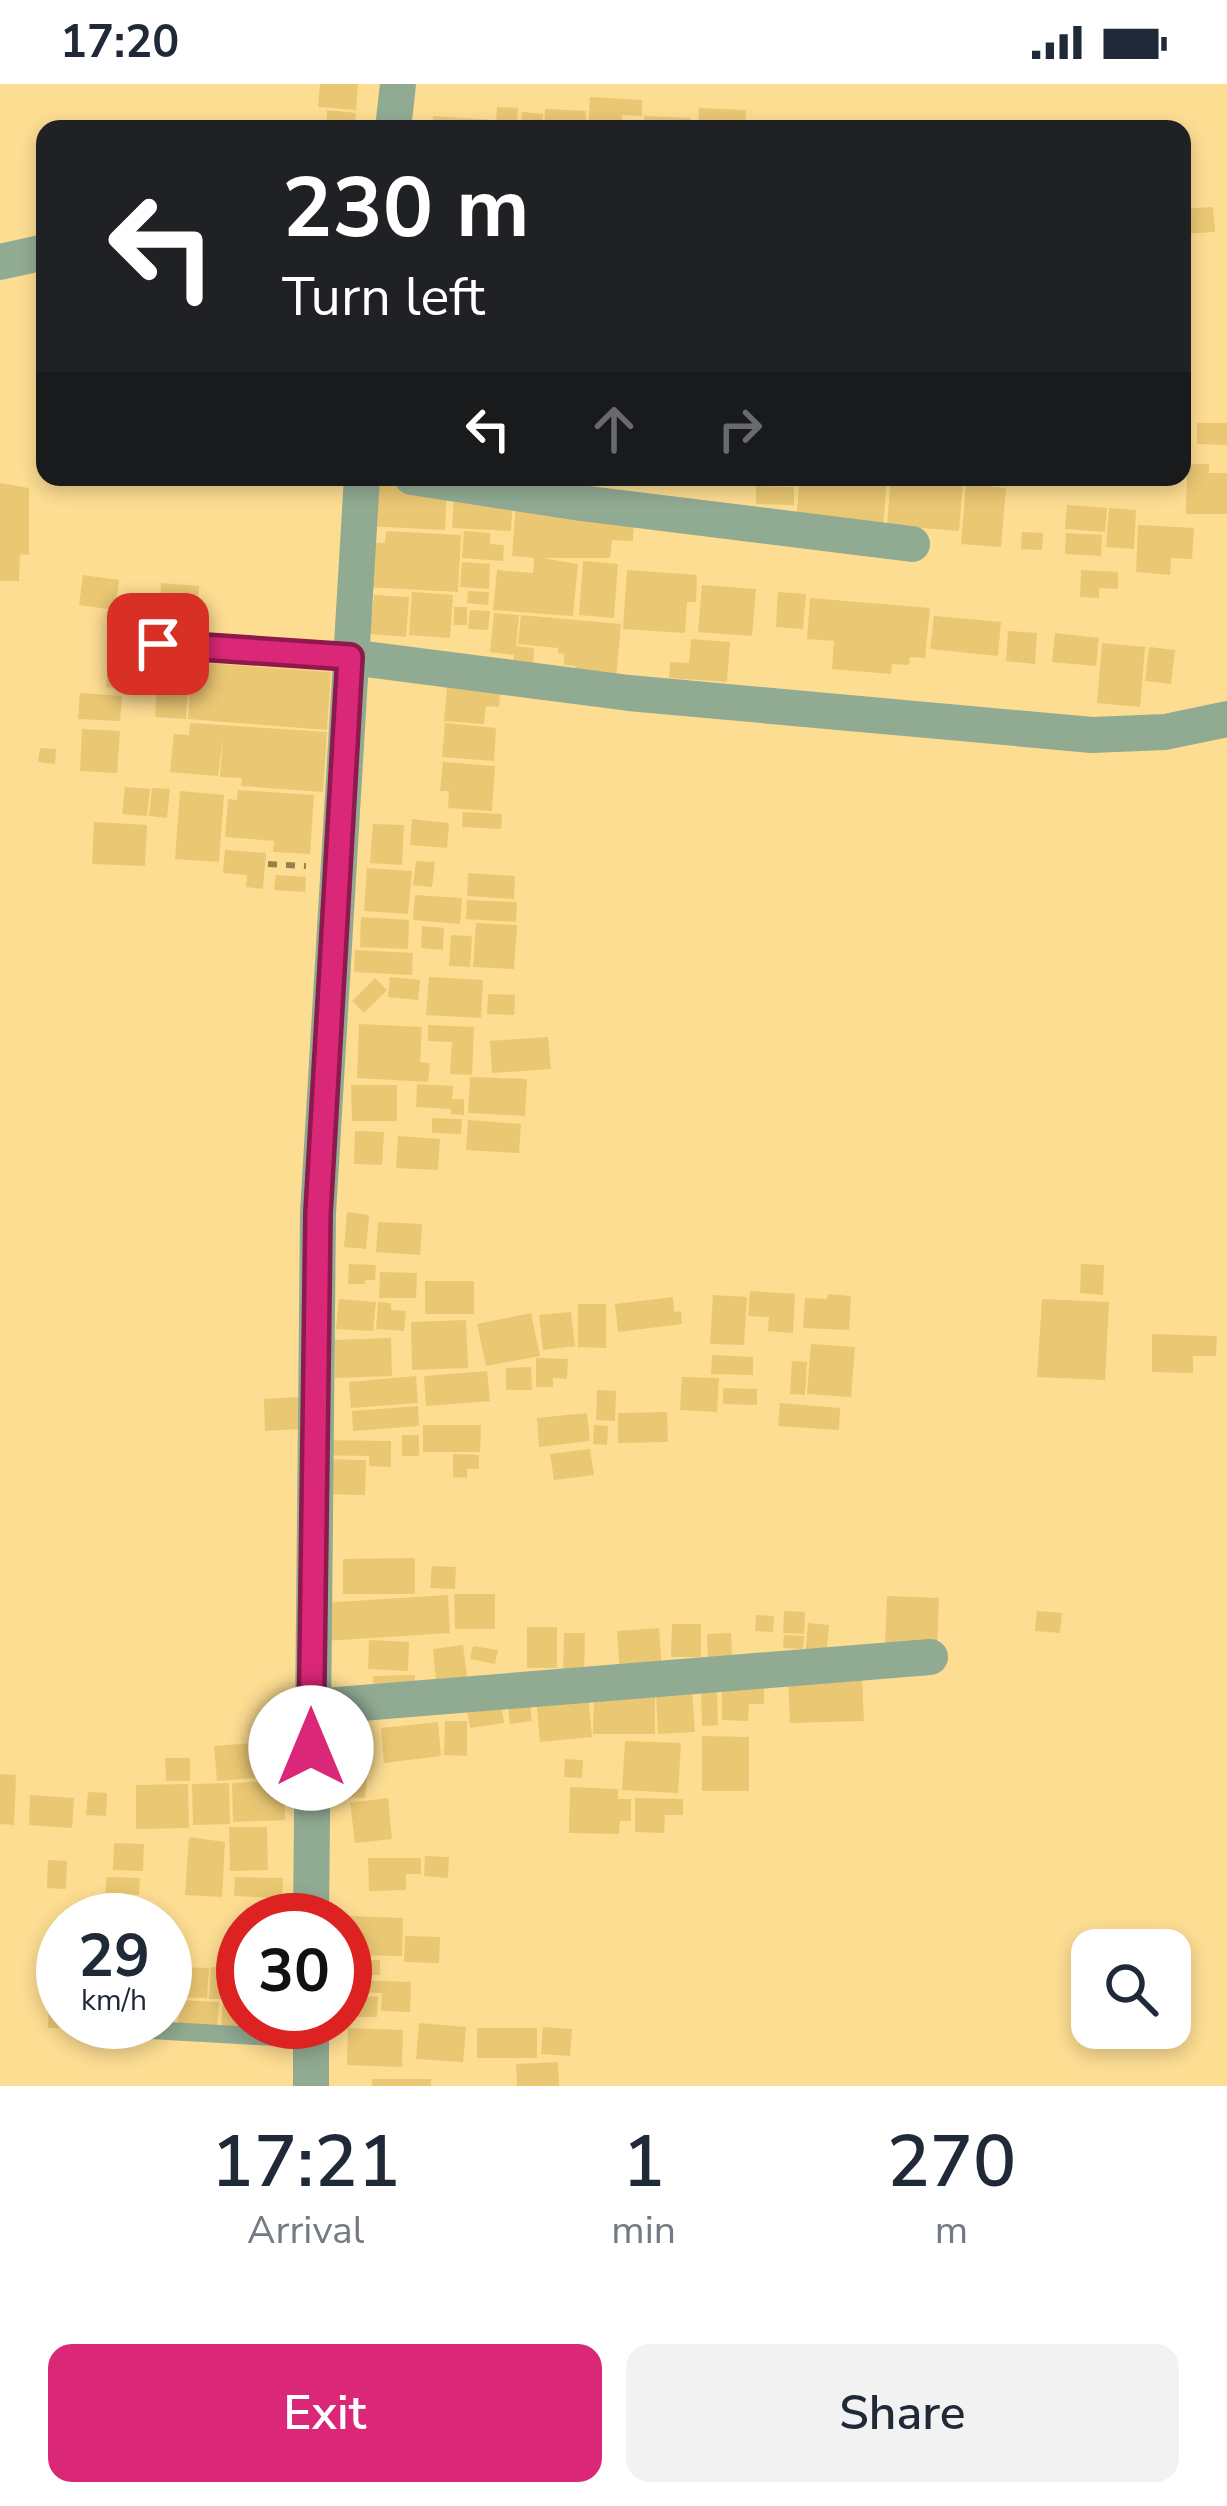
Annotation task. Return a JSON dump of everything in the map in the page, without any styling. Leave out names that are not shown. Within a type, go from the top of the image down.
[{"type":"street","points":[[394,120],[398,84]]},
{"type":"street","points":[[0,262],[36,254]]},
{"type":"street","points":[[310,1893],[318,1213],[361,486]]},
{"type":"street","points":[[470,486],[912,544]]},
{"type":"street","points":[[350,657],[629,693],[1092,735],[1165,732],[1227,719]]},
{"type":"street","points":[[312,1707],[930,1657]]},
{"type":"street","points":[[311,2049],[311,2086]]},
{"type":"lane","points":[[158,644],[350,657]]},
{"type":"building","points":[[320,84],[358,84],[356,110],[318,107]]},
{"type":"building","points":[[590,97],[642,100],[642,116],[589,120]]},
{"type":"building","points":[[497,107],[518,108],[517,120],[496,120]]},
{"type":"building","points":[[699,108],[746,110],[745,120],[698,120]]},
{"type":"building","points":[[545,109],[586,111],[586,120],[544,120]]},
{"type":"building","points":[[327,110],[356,113],[356,120],[326,120]]},
{"type":"building","points":[[522,112],[543,114],[543,120],[521,120]]},
{"type":"building","points":[[433,116],[494,120],[433,120]]},
{"type":"building","points":[[644,116],[691,118],[691,120],[644,120]]},
{"type":"building","points":[[1213,207],[1215,232],[1191,233],[1191,208]]},
{"type":"building","points":[[1197,423],[1227,423],[1227,445],[1197,444]]},
{"type":"building","points":[[1191,464],[1209,464],[1209,473],[1227,473],[1227,514],[1186,514]]},
{"type":"building","points":[[0,483],[29,488],[29,555],[20,554],[19,581],[0,581]]},
{"type":"building","points":[[369,486],[447,489],[445,530],[367,526]]},
{"type":"building","points":[[756,486],[794,487],[794,505],[756,504]]},
{"type":"building","points":[[799,486],[886,486],[883,528],[796,521]]},
{"type":"building","points":[[890,486],[963,486],[959,531],[887,525]]},
{"type":"building","points":[[966,486],[1006,488],[1001,547],[961,544]]},
{"type":"building","points":[[454,497],[513,500],[511,531],[452,528]]},
{"type":"building","points":[[516,501],[634,517],[633,541],[612,540],[610,558],[542,558],[578,564],[573,616],[493,610],[497,570],[533,573],[534,558],[512,556]]},
{"type":"building","points":[[1067,505],[1107,508],[1105,532],[1065,529]]},
{"type":"building","points":[[1109,508],[1136,510],[1134,549],[1106,547]]},
{"type":"building","points":[[1138,525],[1194,528],[1192,559],[1171,558],[1170,575],[1136,572]]},
{"type":"building","points":[[386,531],[461,535],[458,592],[365,587],[368,542],[385,543]]},
{"type":"building","points":[[464,531],[490,533],[490,544],[504,545],[503,561],[462,558]]},
{"type":"building","points":[[1022,532],[1043,533],[1042,550],[1021,549]]},
{"type":"building","points":[[1066,533],[1102,535],[1101,556],[1065,554]]},
{"type":"building","points":[[583,561],[618,564],[614,618],[579,615]]},
{"type":"building","points":[[462,562],[490,564],[489,589],[460,587]]},
{"type":"building","points":[[627,570],[697,575],[696,602],[687,602],[685,633],[623,629]]},
{"type":"building","points":[[1081,570],[1118,572],[1118,589],[1099,588],[1099,598],[1080,597]]},
{"type":"building","points":[[83,575],[119,580],[115,610],[79,605]]},
{"type":"building","points":[[161,583],[199,586],[198,601],[160,599]]},
{"type":"building","points":[[702,585],[756,589],[752,636],[698,632]]},
{"type":"building","points":[[468,591],[489,592],[488,605],[467,603]]},
{"type":"building","points":[[412,592],[453,595],[450,638],[409,635]]},
{"type":"building","points":[[778,592],[806,594],[803,629],[776,627]]},
{"type":"building","points":[[374,595],[409,597],[406,637],[370,634]]},
{"type":"building","points":[[810,598],[930,608],[925,658],[910,657],[909,665],[892,664],[891,674],[832,669],[834,641],[807,639]]},
{"type":"building","points":[[454,607],[467,607],[467,625],[454,625]]},
{"type":"building","points":[[470,610],[490,611],[488,630],[468,629]]},
{"type":"building","points":[[494,613],[519,615],[516,646],[534,648],[533,667],[513,665],[514,655],[490,652]]},
{"type":"building","points":[[521,615],[621,624],[616,678],[574,674],[575,666],[564,665],[564,654],[558,648],[518,644]]},
{"type":"building","points":[[934,616],[1001,622],[998,656],[930,649]]},
{"type":"building","points":[[1008,631],[1037,633],[1035,664],[1006,661]]},
{"type":"building","points":[[1055,633],[1099,638],[1096,666],[1052,662]]},
{"type":"building","points":[[111,636],[150,639],[145,691],[106,687]]},
{"type":"building","points":[[691,639],[730,642],[727,682],[669,678],[670,662],[689,663]]},
{"type":"building","points":[[1102,643],[1145,647],[1140,707],[1097,703]]},
{"type":"building","points":[[1149,647],[1175,650],[1171,684],[1145,681]]},
{"type":"building","points":[[159,659],[190,661],[186,719],[155,717]]},
{"type":"building","points":[[192,662],[331,672],[327,730],[188,719]]},
{"type":"building","points":[[448,677],[501,682],[499,707],[486,706],[484,724],[444,721]]},
{"type":"building","points":[[80,693],[122,696],[120,721],[78,719]]},
{"type":"building","points":[[190,723],[327,732],[323,792],[241,786],[242,778],[220,777],[223,738],[218,776],[170,772],[174,734],[189,735]]},
{"type":"building","points":[[445,723],[496,728],[494,761],[442,757]]},
{"type":"building","points":[[82,729],[120,731],[117,773],[80,771]]},
{"type":"building","points":[[40,748],[56,749],[55,764],[38,762]]},
{"type":"building","points":[[443,762],[495,766],[492,811],[448,808],[449,791],[440,791]]},
{"type":"building","points":[[125,787],[150,789],[147,816],[122,814]]},
{"type":"building","points":[[152,788],[170,789],[167,818],[149,816]]},
{"type":"building","points":[[238,790],[314,795],[310,854],[273,852],[274,841],[225,837],[228,799],[237,800]]},
{"type":"building","points":[[180,791],[224,795],[219,862],[175,859]]},
{"type":"building","points":[[463,812],[502,814],[501,829],[462,827]]},
{"type":"building","points":[[412,819],[449,823],[447,848],[410,845]]},
{"type":"building","points":[[94,822],[147,825],[145,866],[92,864]]},
{"type":"building","points":[[373,824],[404,825],[402,865],[370,863]]},
{"type":"building","points":[[225,850],[266,853],[263,889],[246,887],[247,875],[223,873]]},
{"type":"building","points":[[416,861],[435,862],[432,887],[413,885]]},
{"type":"building","points":[[367,868],[412,871],[408,914],[364,911]]},
{"type":"building","points":[[468,873],[515,876],[514,899],[467,896]]},
{"type":"building","points":[[276,875],[306,877],[305,892],[274,890]]},
{"type":"building","points":[[415,895],[462,898],[460,924],[413,920]]},
{"type":"building","points":[[467,900],[517,902],[516,922],[466,919]]},
{"type":"building","points":[[361,917],[409,920],[408,949],[360,947]]},
{"type":"building","points":[[476,923],[517,925],[514,969],[473,967]]},
{"type":"building","points":[[422,926],[444,928],[443,950],[421,948]]},
{"type":"building","points":[[451,935],[472,936],[470,967],[449,966]]},
{"type":"building","points":[[355,950],[413,953],[412,975],[354,972]]},
{"type":"building","points":[[390,977],[420,980],[418,1000],[388,997]]},
{"type":"building","points":[[429,977],[483,980],[481,1018],[426,1015]]},
{"type":"building","points":[[375,978],[387,990],[364,1013],[352,1001]]},
{"type":"building","points":[[488,994],[515,995],[514,1015],[487,1014]]},
{"type":"building","points":[[359,1024],[422,1027],[420,1062],[430,1063],[428,1082],[357,1078]]},
{"type":"building","points":[[428,1025],[474,1027],[472,1075],[450,1074],[452,1042],[428,1041]]},
{"type":"building","points":[[548,1037],[551,1069],[492,1073],[490,1041]]},
{"type":"building","points":[[470,1077],[527,1079],[525,1116],[468,1113]]},
{"type":"building","points":[[417,1084],[453,1086],[452,1099],[464,1099],[464,1115],[451,1114],[451,1109],[416,1107]]},
{"type":"building","points":[[351,1085],[397,1085],[397,1121],[352,1121]]},
{"type":"building","points":[[432,1118],[462,1119],[461,1134],[432,1133]]},
{"type":"building","points":[[468,1120],[521,1124],[519,1153],[466,1150]]},
{"type":"building","points":[[355,1131],[384,1132],[382,1165],[354,1164]]},
{"type":"building","points":[[398,1136],[440,1139],[438,1170],[396,1168]]},
{"type":"building","points":[[347,1212],[369,1215],[366,1249],[344,1247]]},
{"type":"building","points":[[378,1222],[422,1224],[420,1255],[376,1252]]},
{"type":"building","points":[[349,1264],[376,1265],[375,1280],[348,1284]]},
{"type":"building","points":[[1081,1264],[1104,1265],[1103,1295],[1080,1293]]},
{"type":"building","points":[[380,1272],[417,1273],[416,1298],[379,1298]]},
{"type":"building","points":[[425,1281],[474,1281],[474,1314],[425,1314]]},
{"type":"building","points":[[750,1291],[795,1294],[793,1333],[768,1331],[769,1317],[748,1316]]},
{"type":"building","points":[[828,1294],[851,1296],[849,1330],[803,1328],[805,1298],[827,1299]]},
{"type":"building","points":[[713,1295],[747,1297],[744,1345],[710,1344]]},
{"type":"building","points":[[673,1297],[674,1312],[681,1311],[682,1324],[618,1332],[615,1304]]},
{"type":"building","points":[[339,1299],[376,1302],[373,1331],[336,1329]]},
{"type":"building","points":[[1042,1299],[1109,1302],[1105,1380],[1037,1377]]},
{"type":"building","points":[[378,1302],[391,1303],[391,1310],[406,1311],[404,1331],[376,1329]]},
{"type":"building","points":[[578,1304],[606,1304],[606,1348],[578,1347]]},
{"type":"building","points":[[571,1312],[575,1346],[543,1350],[539,1315]]},
{"type":"building","points":[[531,1313],[540,1356],[486,1366],[477,1324]]},
{"type":"building","points":[[466,1320],[468,1368],[412,1370],[411,1322]]},
{"type":"building","points":[[1152,1334],[1217,1336],[1216,1356],[1193,1356],[1193,1373],[1152,1372]]},
{"type":"building","points":[[391,1338],[392,1376],[335,1378],[334,1340]]},
{"type":"building","points":[[811,1344],[855,1347],[851,1397],[807,1394]]},
{"type":"building","points":[[712,1355],[753,1357],[753,1375],[711,1374]]},
{"type":"building","points":[[536,1358],[568,1359],[567,1379],[553,1378],[553,1387],[536,1387]]},
{"type":"building","points":[[792,1361],[807,1362],[805,1395],[790,1394]]},
{"type":"building","points":[[531,1367],[532,1390],[506,1390],[506,1368]]},
{"type":"building","points":[[487,1371],[490,1401],[426,1406],[424,1376]]},
{"type":"building","points":[[416,1376],[418,1403],[351,1408],[349,1382]]},
{"type":"building","points":[[682,1377],[719,1378],[717,1412],[680,1410]]},
{"type":"building","points":[[723,1388],[757,1389],[757,1405],[723,1404]]},
{"type":"building","points":[[597,1390],[616,1391],[615,1421],[596,1420]]},
{"type":"building","points":[[299,1397],[301,1429],[265,1431],[264,1399]]},
{"type":"building","points":[[780,1403],[840,1408],[839,1430],[778,1426]]},
{"type":"building","points":[[418,1406],[419,1426],[353,1431],[352,1411]]},
{"type":"building","points":[[667,1412],[668,1442],[618,1443],[618,1413]]},
{"type":"building","points":[[587,1413],[590,1441],[539,1447],[537,1418]]},
{"type":"building","points":[[423,1425],[481,1425],[480,1452],[423,1452]]},
{"type":"building","points":[[594,1425],[608,1426],[607,1445],[593,1444]]},
{"type":"building","points":[[402,1435],[419,1435],[419,1456],[402,1456]]},
{"type":"building","points":[[316,1440],[391,1441],[391,1467],[369,1466],[369,1456],[315,1455]]},
{"type":"building","points":[[590,1449],[594,1475],[554,1480],[550,1454]]},
{"type":"building","points":[[453,1454],[479,1455],[479,1469],[467,1469],[467,1478],[453,1477]]},
{"type":"building","points":[[317,1459],[366,1460],[365,1495],[315,1494]]},
{"type":"building","points":[[415,1558],[415,1594],[343,1594],[343,1559]]},
{"type":"building","points":[[432,1566],[456,1567],[455,1589],[430,1588]]},
{"type":"building","points":[[454,1594],[495,1594],[495,1629],[455,1629]]},
{"type":"building","points":[[448,1595],[450,1633],[324,1641],[322,1603]]},
{"type":"building","points":[[887,1596],[939,1598],[937,1650],[885,1648]]},
{"type":"building","points":[[784,1611],[805,1612],[804,1634],[783,1633]]},
{"type":"building","points":[[1037,1611],[1062,1613],[1060,1633],[1035,1631]]},
{"type":"building","points":[[756,1615],[774,1616],[773,1632],[755,1631]]},
{"type":"building","points":[[808,1623],[829,1625],[826,1658],[805,1657]]},
{"type":"building","points":[[672,1624],[701,1624],[701,1657],[671,1657]]},
{"type":"building","points":[[527,1627],[557,1627],[557,1668],[527,1668]]},
{"type":"building","points":[[659,1628],[662,1672],[620,1675],[617,1631]]},
{"type":"building","points":[[564,1633],[585,1633],[584,1674],[563,1673]]},
{"type":"building","points":[[731,1633],[732,1656],[708,1657],[707,1634]]},
{"type":"building","points":[[784,1635],[804,1636],[803,1649],[783,1648]]},
{"type":"building","points":[[369,1640],[409,1642],[408,1671],[368,1669]]},
{"type":"building","points":[[463,1645],[467,1677],[436,1681],[433,1649]]},
{"type":"building","points":[[473,1646],[498,1650],[495,1664],[470,1659]]},
{"type":"building","points":[[415,1675],[415,1694],[373,1694],[373,1676]]},
{"type":"building","points":[[862,1676],[864,1721],[790,1723],[788,1680]]},
{"type":"building","points":[[722,1683],[764,1683],[764,1704],[749,1704],[748,1721],[722,1720]]},
{"type":"building","points":[[701,1689],[717,1689],[718,1725],[702,1726]]},
{"type":"building","points":[[692,1690],[695,1732],[658,1734],[656,1692]]},
{"type":"building","points":[[588,1693],[592,1737],[540,1742],[536,1697]]},
{"type":"building","points":[[594,1693],[655,1693],[655,1734],[593,1734]]},
{"type":"building","points":[[529,1695],[532,1721],[510,1724],[507,1698]]},
{"type":"building","points":[[500,1699],[504,1723],[470,1728],[466,1704]]},
{"type":"building","points":[[445,1721],[467,1721],[467,1756],[444,1755]]},
{"type":"building","points":[[438,1722],[441,1756],[384,1763],[381,1728]]},
{"type":"building","points":[[702,1736],[749,1737],[749,1791],[702,1791]]},
{"type":"building","points":[[625,1741],[681,1743],[678,1793],[622,1790]]},
{"type":"building","points":[[254,1743],[257,1778],[217,1781],[214,1746]]},
{"type":"building","points":[[165,1758],[190,1758],[190,1781],[166,1781]]},
{"type":"building","points":[[565,1759],[583,1760],[582,1778],[564,1777]]},
{"type":"building","points":[[0,1774],[16,1775],[14,1825],[0,1824]]},
{"type":"building","points":[[332,1777],[367,1777],[365,1798],[331,1797]]},
{"type":"building","points":[[284,1781],[285,1820],[233,1822],[232,1783]]},
{"type":"building","points":[[229,1783],[230,1824],[193,1825],[192,1784]]},
{"type":"building","points":[[188,1784],[189,1828],[136,1829],[136,1785]]},
{"type":"building","points":[[570,1787],[618,1789],[618,1799],[631,1799],[631,1821],[620,1821],[619,1834],[569,1833]]},
{"type":"building","points":[[88,1792],[107,1793],[106,1816],[86,1815]]},
{"type":"building","points":[[30,1795],[74,1798],[72,1828],[29,1825]]},
{"type":"building","points":[[388,1798],[392,1839],[355,1843],[350,1803]]},
{"type":"building","points":[[635,1798],[683,1799],[683,1815],[665,1815],[664,1833],[635,1832]]},
{"type":"building","points":[[229,1827],[267,1827],[268,1870],[230,1871]]},
{"type":"building","points":[[189,1837],[225,1842],[222,1893],[216,1897],[185,1893]]},
{"type":"building","points":[[114,1843],[144,1844],[143,1871],[113,1870]]},
{"type":"building","points":[[425,1856],[449,1857],[448,1878],[424,1876]]},
{"type":"building","points":[[368,1858],[421,1858],[421,1874],[406,1874],[406,1890],[369,1891]]},
{"type":"building","points":[[48,1860],[67,1861],[66,1889],[47,1888]]},
{"type":"building","points":[[107,1877],[140,1878],[139,1893],[105,1893]]},
{"type":"building","points":[[235,1877],[283,1878],[282,1893],[234,1893]]},
{"type":"building","points":[[372,1917],[403,1918],[402,1956],[372,1955]]},
{"type":"building","points":[[405,1936],[440,1937],[439,1963],[404,1962]]},
{"type":"building","points":[[372,1960],[380,1960],[380,1975],[372,1975]]},
{"type":"building","points":[[192,1967],[209,1968],[207,1998],[192,1998]]},
{"type":"building","points":[[211,1967],[216,1967],[216,1999],[209,1999]]},
{"type":"building","points":[[372,1981],[411,1982],[410,2012],[381,2011],[382,1993],[372,1993]]},
{"type":"building","points":[[372,1997],[378,1997],[377,2017],[372,2017]]},
{"type":"building","points":[[192,2001],[216,2002],[216,2031],[192,2029]]},
{"type":"building","points":[[419,2023],[466,2027],[463,2062],[416,2059]]},
{"type":"building","points":[[543,2027],[572,2029],[570,2056],[541,2054]]},
{"type":"building","points":[[477,2028],[537,2028],[537,2058],[477,2058]]},
{"type":"building","points":[[372,2029],[403,2030],[402,2067],[347,2065],[347,2049],[372,2049]]},
{"type":"building","points":[[558,2062],[559,2086],[517,2086],[516,2064]]},
{"type":"building","points":[[372,2079],[431,2079],[431,2086],[372,2086]]},
{"type":"route","points":[[158,644],[350,657],[318,1213],[311,1748]]}]
